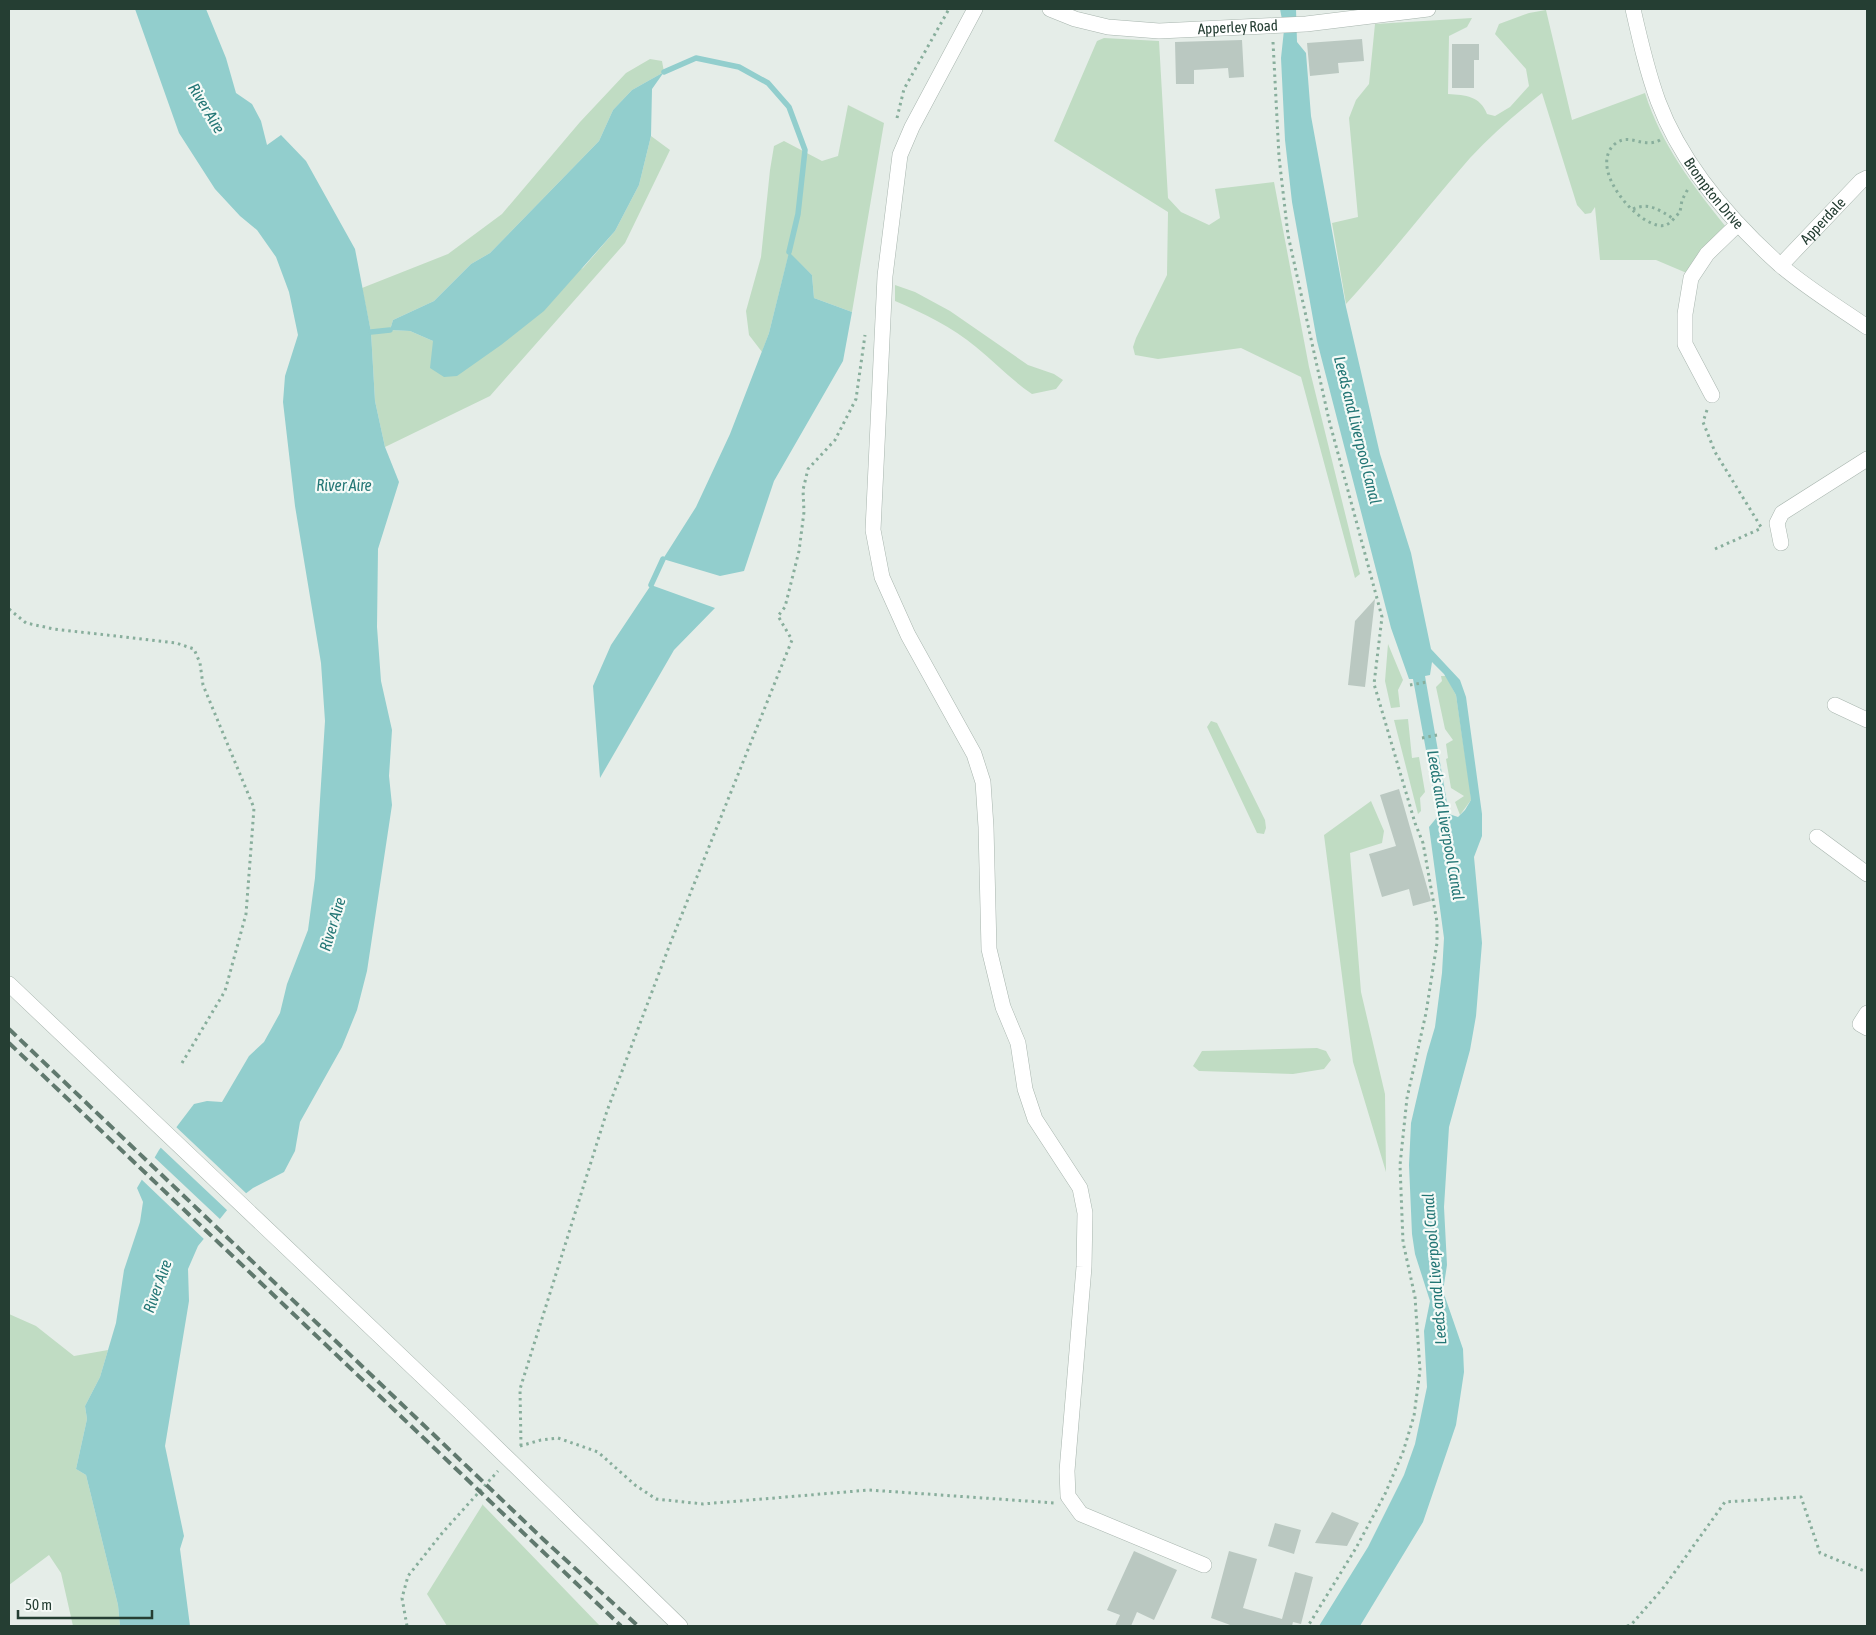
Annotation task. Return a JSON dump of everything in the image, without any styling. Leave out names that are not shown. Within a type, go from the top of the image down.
[{"type":"street","points":[[975,9],[912,127],[900,155],[885,276],[873,530],[886,585],[908,635],[974,754],[983,782],[989,949],[1003,1007],[1018,1043],[1025,1089],[1035,1120],[1080,1188],[1085,1213],[1084,1267],[1067,1471],[1068,1496],[1081,1514],[1204,1565]]},
{"type":"street","name":"Apperley Road","points":[[1050,9],[1075,19],[1135,30],[1306,24],[1407,10],[1428,9]]},
{"type":"street","name":"Brompton Drive","points":[[1634,9],[1640,42],[1658,101],[1681,148],[1702,178],[1738,224],[1781,265],[1867,327]]},
{"type":"street","name":"Apperdale","points":[[1781,265],[1828,214],[1861,181],[1867,178]]},
{"type":"street","points":[[1712,395],[1686,344],[1684,314],[1691,278],[1707,254],[1738,224]]},
{"type":"street","points":[[1780,543],[1777,523],[1782,512],[1867,459]]},
{"type":"street","points":[[1835,705],[1867,720]]},
{"type":"street","points":[[1817,837],[1867,874]]},
{"type":"street","points":[[9,984],[462,1414],[680,1626]]},
{"type":"path","points":[[895,126],[904,89],[949,9]]},
{"type":"path","points":[[1274,26],[1279,157],[1288,235],[1329,420],[1382,617],[1374,684],[1409,806],[1423,843],[1437,922],[1435,961],[1407,1098],[1400,1165],[1403,1242],[1415,1297],[1419,1361],[1414,1416],[1403,1452],[1385,1494],[1342,1572],[1308,1626]]},
{"type":"path","points":[[1672,131],[1654,143],[1646,144],[1626,139],[1616,143],[1608,154],[1606,164],[1616,192],[1648,221],[1658,225],[1665,225],[1680,212],[1686,190],[1702,178]]},
{"type":"path","points":[[1633,209],[1641,206],[1652,206],[1674,219]]},
{"type":"path","points":[[521,1446],[520,1389],[522,1381],[607,1111],[670,944],[792,640],[778,616],[785,607],[799,551],[804,512],[803,490],[808,469],[835,440],[856,399],[866,330]]},
{"type":"path","points":[[1712,395],[1703,422],[1724,470],[1762,528]]},
{"type":"path","points":[[1715,549],[1777,523]]},
{"type":"path","points":[[9,609],[26,623],[54,629],[176,643],[194,649],[200,663],[203,685],[254,808],[246,914],[225,991],[182,1063]]},
{"type":"path","points":[[1410,685],[1427,682]]},
{"type":"path","points":[[1422,738],[1437,735]]},
{"type":"path","points":[[514,1453],[521,1446],[541,1440],[558,1438],[598,1452],[636,1485],[656,1499],[703,1504],[868,1490],[1049,1504],[1070,1500]]},
{"type":"path","points":[[407,1626],[402,1598],[408,1576],[443,1532],[501,1467]]},
{"type":"path","points":[[1627,1626],[1631,1624],[1664,1587],[1725,1502],[1801,1497],[1820,1554],[1867,1572]]},
{"type":"green space","points":[[1546,10],[1572,120],[1645,93],[1660,130],[1679,164],[1726,227],[1689,274],[1656,260],[1600,260],[1595,207],[1591,213],[1585,214],[1577,205],[1542,93],[1505,124],[1470,158],[1346,304],[1332,223],[1358,217],[1349,118],[1356,100],[1369,84],[1375,24],[1472,18],[1467,27],[1449,36],[1448,94],[1472,98],[1480,103],[1487,114],[1495,116],[1510,107],[1529,86],[1526,69],[1495,34],[1499,24],[1529,13]]},
{"type":"green space","points":[[1104,38],[1159,41],[1168,198],[1181,212],[1209,225],[1220,218],[1215,189],[1274,182],[1309,367],[1360,574],[1355,578],[1301,377],[1241,348],[1158,359],[1135,355],[1133,347],[1136,338],[1167,275],[1168,212],[1054,141],[1097,41]]},
{"type":"green space","points":[[650,59],[662,61],[664,72],[632,90],[613,110],[599,141],[490,253],[471,264],[434,301],[393,320],[390,330],[410,331],[433,341],[583,268],[615,231],[639,185],[651,136],[670,150],[625,243],[490,396],[385,447],[375,401],[371,332],[362,288],[448,254],[502,214],[580,122],[626,73]]},
{"type":"green space","points":[[848,105],[884,123],[852,312],[814,298],[812,275],[789,253],[769,333],[762,352],[749,335],[746,311],[761,257],[774,146],[784,141],[822,161],[838,156]]},
{"type":"green space","points":[[895,285],[915,292],[950,311],[1028,365],[1054,374],[1063,380],[1056,389],[1032,394],[957,333],[895,301]]},
{"type":"green space","points":[[1388,644],[1403,680],[1398,690],[1400,707],[1391,708],[1385,681]]},
{"type":"green space","points":[[1441,676],[1446,676],[1456,695],[1470,788],[1471,800],[1460,815],[1455,802],[1464,796],[1451,788],[1446,759],[1448,758],[1446,744],[1453,740],[1445,729],[1436,687],[1442,681]]},
{"type":"green space","points":[[1408,719],[1412,758],[1419,757],[1425,792],[1420,798],[1421,811],[1418,814],[1394,720]]},
{"type":"green space","points":[[1211,721],[1217,723],[1265,820],[1266,828],[1264,834],[1257,833],[1207,727]]},
{"type":"green space","points":[[1371,801],[1384,831],[1382,843],[1350,853],[1361,992],[1385,1094],[1386,1172],[1353,1062],[1324,835]]},
{"type":"green space","points":[[1317,1048],[1326,1051],[1331,1060],[1324,1069],[1293,1074],[1199,1071],[1193,1066],[1202,1051]]},
{"type":"green space","points":[[9,1314],[36,1326],[74,1356],[108,1350],[100,1377],[85,1406],[87,1419],[76,1469],[86,1475],[118,1605],[120,1626],[73,1626],[61,1573],[49,1555],[9,1585]]},
{"type":"green space","points":[[483,1504],[600,1626],[447,1626],[427,1594]]},
{"type":"water","name":"River Aire","points":[[135,9],[206,9],[226,58],[236,93],[252,104],[261,121],[267,145],[281,135],[306,161],[355,249],[371,332],[375,401],[385,447],[399,482],[378,549],[377,627],[381,681],[392,730],[389,776],[392,805],[367,971],[357,1010],[342,1047],[300,1122],[295,1151],[284,1172],[253,1188],[232,1204],[198,1246],[188,1269],[189,1301],[165,1446],[184,1536],[180,1549],[190,1626],[120,1626],[118,1605],[86,1475],[76,1469],[87,1419],[85,1406],[100,1377],[116,1323],[124,1270],[140,1222],[143,1202],[137,1188],[159,1150],[194,1104],[207,1101],[222,1102],[249,1056],[264,1042],[280,1013],[287,984],[308,930],[315,878],[325,721],[321,663],[295,506],[283,402],[285,376],[298,335],[289,292],[276,257],[257,230],[240,216],[215,189],[179,133]]},
{"type":"water","name":"Leeds and Liverpool Canal","points":[[1280,9],[1296,9],[1297,42],[1306,53],[1311,116],[1346,307],[1380,454],[1411,553],[1431,649],[1460,680],[1466,697],[1482,814],[1482,836],[1474,857],[1482,943],[1476,1016],[1470,1050],[1449,1127],[1444,1207],[1447,1265],[1443,1291],[1463,1349],[1464,1372],[1456,1425],[1423,1522],[1360,1626],[1319,1626],[1368,1547],[1404,1475],[1415,1444],[1427,1387],[1424,1331],[1430,1301],[1415,1254],[1412,1234],[1409,1165],[1411,1123],[1435,1027],[1442,973],[1444,938],[1429,827],[1438,816],[1413,679],[1409,679],[1391,628],[1317,341],[1292,202],[1285,140],[1281,58],[1284,30]],"holes":[[[1432,662],[1444,674],[1456,695],[1471,800],[1458,817],[1449,814],[1425,676],[1430,675]]]},
{"type":"water","points":[[664,72],[652,89],[651,136],[639,185],[615,231],[544,311],[501,345],[457,376],[444,377],[430,368],[433,341],[410,331],[390,330],[393,320],[434,301],[471,264],[490,253],[599,141],[613,110],[632,90]]},
{"type":"water","points":[[789,252],[812,275],[814,298],[852,312],[843,361],[774,481],[744,571],[720,576],[663,559],[696,507],[730,434],[769,333]]},
{"type":"water","points":[[651,585],[715,608],[674,650],[600,778],[593,686],[611,645]]},
{"type":"pier","points":[[174,1125],[248,1195],[229,1212],[159,1146]]},
{"type":"pier","points":[[153,1156],[222,1221],[206,1241],[140,1178]]},
{"type":"building","points":[[1362,39],[1364,61],[1338,63],[1339,73],[1310,76],[1307,43]]},
{"type":"building","points":[[1242,40],[1244,77],[1229,78],[1228,68],[1194,70],[1194,84],[1176,84],[1175,42]]},
{"type":"building","points":[[1452,44],[1479,44],[1479,60],[1474,60],[1474,88],[1452,88]]},
{"type":"building","points":[[1375,599],[1365,687],[1348,685],[1355,621]]},
{"type":"building","points":[[1399,789],[1431,901],[1413,906],[1409,889],[1382,897],[1369,854],[1396,846],[1380,795]]},
{"type":"building","points":[[1332,1512],[1359,1523],[1347,1546],[1315,1543]]},
{"type":"building","points":[[1275,1523],[1301,1530],[1294,1554],[1268,1546]]},
{"type":"building","points":[[1134,1551],[1177,1570],[1154,1620],[1137,1612],[1131,1626],[1115,1626],[1120,1615],[1107,1610]]},
{"type":"building","points":[[1229,1551],[1257,1559],[1243,1608],[1282,1619],[1295,1572],[1313,1577],[1301,1624],[1293,1622],[1292,1626],[1233,1626],[1211,1618]]},
{"type":"waterway","points":[[664,72],[696,58],[739,67],[768,83],[789,107],[805,150],[798,214],[789,252]]},
{"type":"waterway","points":[[371,332],[390,330]]},
{"type":"waterway","points":[[651,585],[663,559]]},
{"type":"railway","points":[[9,1029],[544,1540],[638,1626]]},
{"type":"railway","points":[[9,1043],[621,1626]]}]
